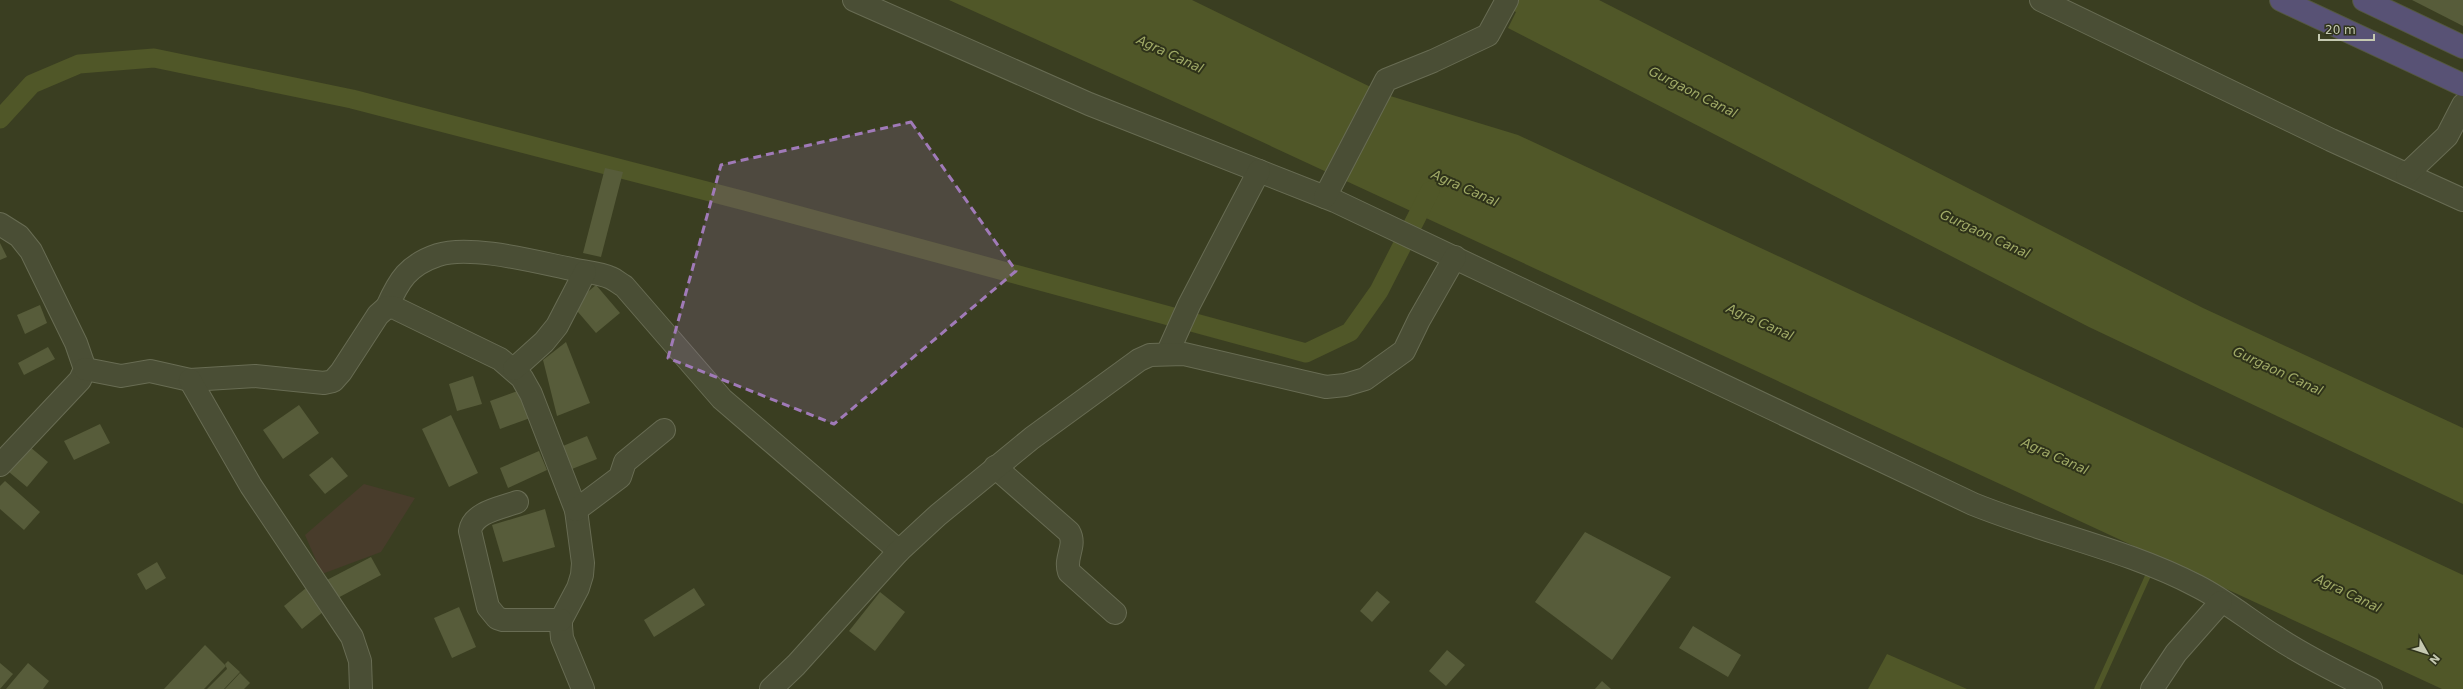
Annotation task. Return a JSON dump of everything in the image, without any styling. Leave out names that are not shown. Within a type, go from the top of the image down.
[{"type":"highway","points":[[2281,0],[2463,85]]},
{"type":"highway","points":[[2364,0],[2460,45]]},
{"type":"street","points":[[854,0],[1089,104],[1325,197],[1402,231],[1424,243],[1973,504],[2013,520],[2125,554],[2198,586],[2314,660],[2371,689]]},
{"type":"street","points":[[1325,197],[1386,80],[1433,61],[1488,35],[1506,0]]},
{"type":"street","points":[[2041,0],[2463,200]]},
{"type":"street","points":[[2407,174],[2447,136],[2463,105]]},
{"type":"street","points":[[1167,354],[1190,305],[1259,171]]},
{"type":"street","points":[[0,224],[19,236],[31,251],[76,343],[85,369],[80,380],[0,465]]},
{"type":"street","points":[[85,369],[121,376],[161,372],[190,380],[254,376],[324,383],[333,380],[378,315],[387,307],[399,280],[408,271],[436,256],[450,252],[490,254],[585,272],[611,278],[624,286],[722,399],[899,551]]},
{"type":"street","points":[[771,689],[796,665],[899,551],[995,467],[1140,360],[1150,355],[1184,354],[1326,386],[1345,385],[1365,379],[1404,351],[1455,257]]},
{"type":"street","points":[[514,369],[544,342],[557,326],[585,272]]},
{"type":"street","points":[[387,307],[395,308],[500,359],[514,369],[532,394],[576,510],[583,563],[582,575],[578,588],[561,620],[562,638],[579,687]]},
{"type":"street","points":[[190,380],[251,486],[352,637],[360,661],[361,689]]},
{"type":"street","points":[[576,510],[620,477],[625,462],[664,430]]},
{"type":"street","points":[[995,467],[1069,532],[1073,544],[1067,566],[1069,572],[1115,613]]},
{"type":"street","points":[[517,502],[482,515],[475,519],[471,525],[470,531],[488,607],[497,618],[503,620],[561,620]]},
{"type":"street","points":[[2152,689],[2176,653],[2221,602]]},
{"type":"highlighted area","points":[[911,122],[1016,271],[834,424],[668,358],[721,165]]},
{"type":"shaded area","points":[[364,484],[415,498],[381,552],[322,574],[305,535]]},
{"type":"water","name":"Agra Canal","points":[[949,0],[1192,0],[1387,95],[1518,135],[2463,575],[2463,689],[2442,689],[1219,122]]},
{"type":"water","name":"Gurgaon Canal","points":[[1493,0],[1599,0],[2203,308],[2463,428],[2463,504],[2089,327],[1508,28],[1516,12]]},
{"type":"water","points":[[1887,654],[1967,689],[1868,689]]},
{"type":"building","points":[[2412,0],[2463,0],[2463,26]]},
{"type":"building","points":[[605,168],[623,172],[601,257],[583,253]]},
{"type":"building","points":[[0,243],[7,257],[0,260]]},
{"type":"building","points":[[596,285],[620,313],[596,333],[572,305]]},
{"type":"building","points":[[40,305],[47,323],[25,334],[17,315]]},
{"type":"building","points":[[566,342],[590,403],[557,416],[543,360]]},
{"type":"building","points":[[48,347],[55,359],[24,375],[18,363]]},
{"type":"building","points":[[473,376],[482,404],[457,411],[449,384]]},
{"type":"building","points":[[523,389],[533,417],[500,429],[490,401]]},
{"type":"building","points":[[299,405],[319,433],[283,459],[263,430]]},
{"type":"building","points":[[451,415],[478,473],[449,487],[422,429]]},
{"type":"building","points":[[100,424],[110,443],[74,460],[64,441]]},
{"type":"building","points":[[587,436],[597,459],[572,469],[563,446]]},
{"type":"building","points":[[30,447],[48,462],[27,487],[9,472]]},
{"type":"building","points":[[539,451],[547,470],[508,488],[500,468]]},
{"type":"building","points":[[332,457],[348,476],[325,494],[309,475]]},
{"type":"building","points":[[5,481],[40,512],[24,530],[0,509],[0,486]]},
{"type":"building","points":[[545,509],[555,547],[503,562],[492,525]]},
{"type":"building","points":[[1585,532],[1671,577],[1612,660],[1535,602]]},
{"type":"building","points":[[371,557],[381,575],[332,601],[323,582]]},
{"type":"building","points":[[157,562],[166,578],[146,590],[137,574]]},
{"type":"building","points":[[311,584],[329,607],[302,629],[284,606]]},
{"type":"building","points":[[694,588],[705,605],[654,637],[644,620]]},
{"type":"building","points":[[1377,591],[1390,602],[1372,622],[1360,611]]},
{"type":"building","points":[[880,592],[905,612],[875,651],[849,631]]},
{"type":"building","points":[[459,607],[476,647],[452,658],[434,618]]},
{"type":"building","points":[[1693,626],[1741,655],[1728,677],[1679,648]]},
{"type":"building","points":[[205,645],[226,666],[204,689],[164,689]]},
{"type":"building","points":[[1447,650],[1465,665],[1446,686],[1429,671]]},
{"type":"building","points":[[228,661],[240,672],[224,689],[207,689],[227,669],[225,664]]},
{"type":"building","points":[[0,663],[13,674],[0,689]]},
{"type":"building","points":[[28,663],[49,681],[43,689],[6,689]]},
{"type":"building","points":[[240,673],[250,683],[244,689],[225,689]]},
{"type":"building","points":[[1602,681],[1611,689],[1595,689]]},
{"type":"waterway","points":[[0,119],[32,84],[79,64],[154,58],[352,99],[745,201],[1306,353],[1350,332],[1379,291],[1430,191]]},
{"type":"waterway","points":[[2097,689],[2151,569]]}]
